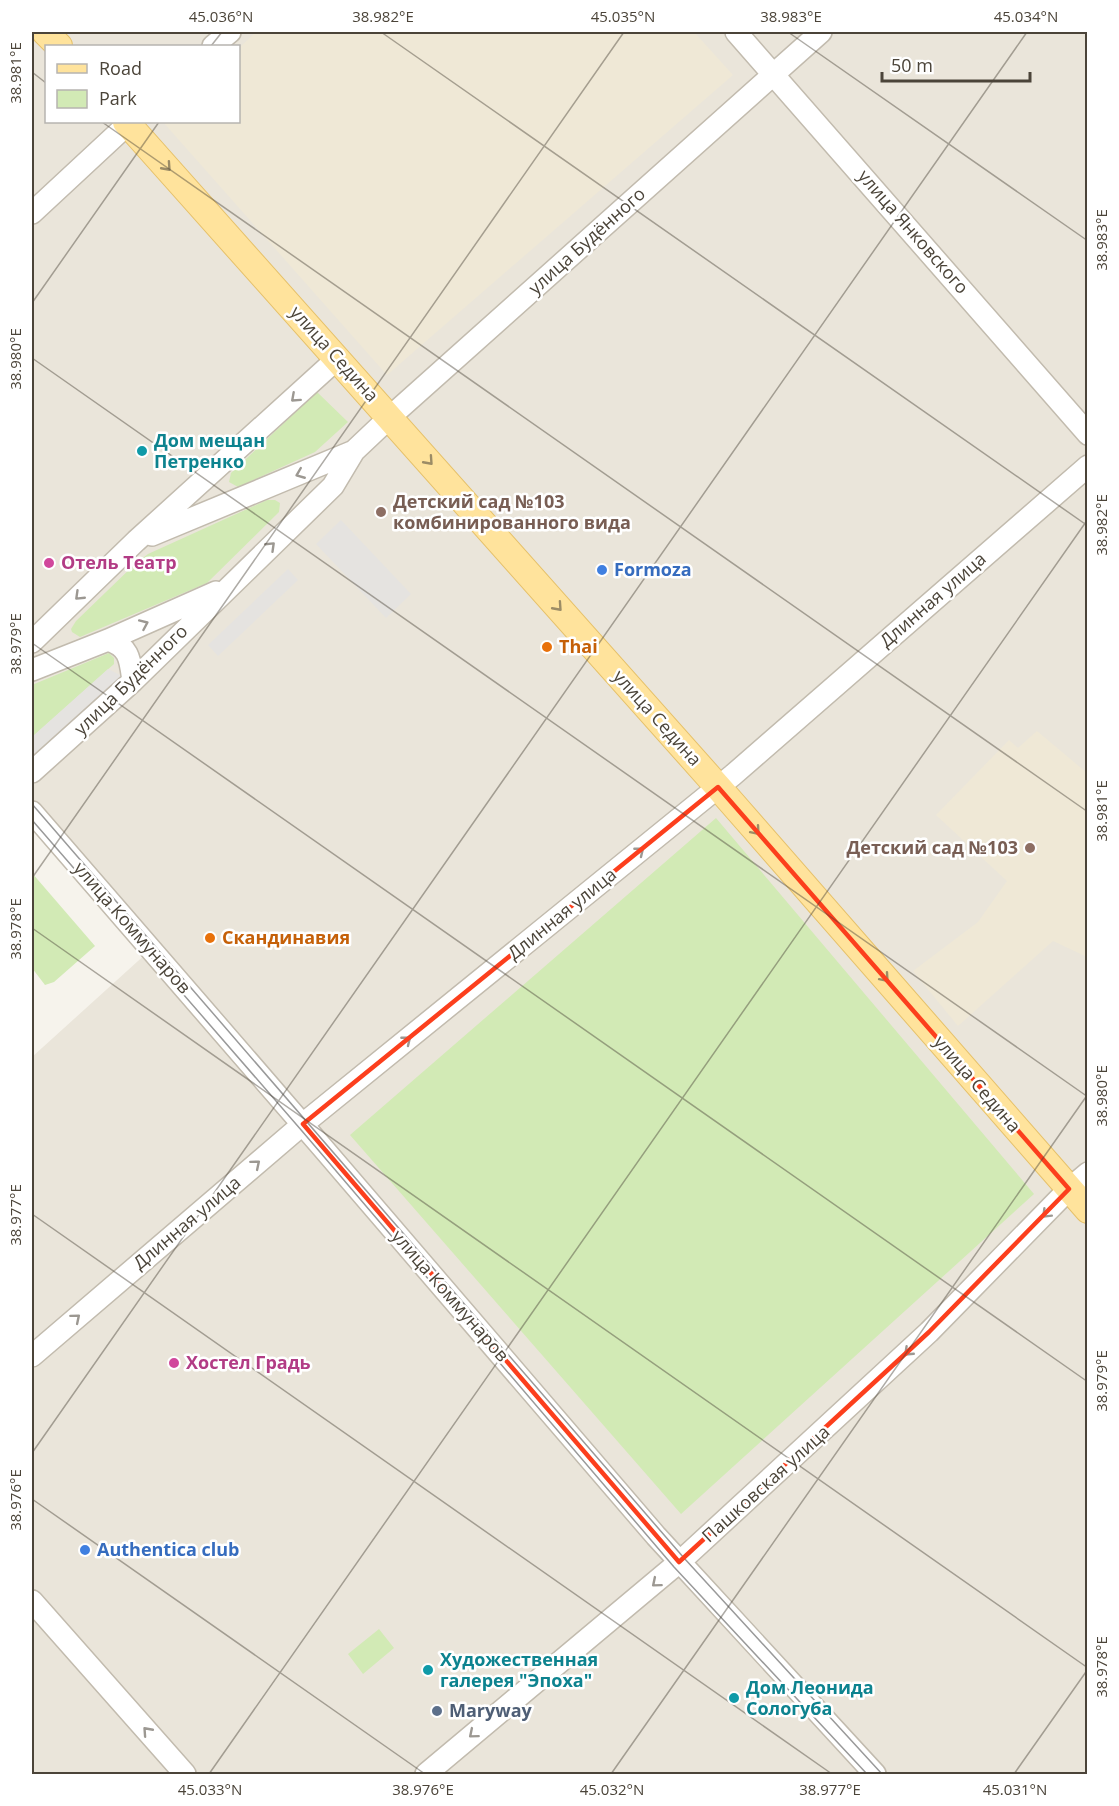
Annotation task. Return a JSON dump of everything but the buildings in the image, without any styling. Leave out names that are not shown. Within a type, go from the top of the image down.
[{"type":"main road","points":[[45,32],[58,45]]},
{"type":"main road","name":"улица Седина","points":[[129,123],[718,787],[1078,1181],[1088,1210]]},
{"type":"street","points":[[214,45],[230,32]]},
{"type":"street","name":"улица Янковского","points":[[736,32],[1088,434]]},
{"type":"street","name":"улица Будённого","points":[[32,772],[133,681],[333,486],[354,451],[390,417],[821,32]]},
{"type":"street","points":[[32,213],[127,123]]},
{"type":"street","name":"улица Будённого","points":[[32,642],[136,541],[338,358]]},
{"type":"street","name":"улица Будённого","points":[[136,541],[354,451]]},
{"type":"street","name":"Длинная улица","points":[[32,1356],[303,1124],[718,787],[1088,466]]},
{"type":"street","name":"улица Будённого","points":[[32,670],[108,640],[228,587]]},
{"type":"street","points":[[108,640],[118,643],[127,653],[133,681]]},
{"type":"street","name":"улица Коммунаров","points":[[32,812],[679,1562],[874,1774]]},
{"type":"street","name":"Пашковская улица","points":[[426,1774],[679,1562],[929,1332],[1078,1181]]},
{"type":"street","points":[[32,1601],[185,1774]]},
{"type":"highlighted area","points":[[718,787],[1069,1189],[929,1332],[679,1562],[303,1124]]},
{"type":"shaded area","points":[[32,32],[1087,32],[1087,1774],[32,1774],[32,1057],[159,942],[32,798]]},
{"type":"shaded area","points":[[256,32],[694,32],[733,75],[387,375],[164,123],[240,123],[240,47]]},
{"type":"shaded area","points":[[341,520],[411,594],[386,618],[316,544]]},
{"type":"shaded area","points":[[288,569],[298,580],[218,656],[208,645]]},
{"type":"shaded area","points":[[108,669],[122,676],[32,756],[32,737]]},
{"type":"shaded area","name":"Детский сад №103","points":[[1037,731],[1087,773],[1087,957],[1053,941],[958,1026],[913,971],[978,922],[1007,881],[936,815],[1009,740],[1018,748]]},
{"type":"green space","points":[[317,392],[348,422],[315,452],[238,487],[229,482],[231,473]]},
{"type":"green space","points":[[267,500],[280,503],[279,512],[207,583],[80,637],[72,632],[71,629],[76,621],[148,554]]},
{"type":"green space","points":[[109,653],[114,658],[114,664],[32,737],[32,685]]},
{"type":"green space","points":[[716,818],[1034,1194],[681,1514],[350,1135]]},
{"type":"green space","points":[[32,873],[95,946],[54,982],[45,985],[32,968]]},
{"type":"green space","points":[[379,1629],[394,1648],[363,1674],[348,1654]]},
{"type":"tram line","points":[[32,804],[684,1558],[882,1774]]},
{"type":"tram line","points":[[32,820],[302,1131],[674,1567],[867,1774]]},
{"type":"place","name":"Дом мещан Петренко","points":[[142,451]]},
{"type":"place","name":"Детский сад №103 комбинированного вида","points":[[381,512]]},
{"type":"place","name":"Отель Театр","points":[[49,563]]},
{"type":"place","name":"Formoza","points":[[602,570]]},
{"type":"place","name":"Thai","points":[[547,647]]},
{"type":"place","name":"Детский сад №103","points":[[1030,848]]},
{"type":"place","name":"Скандинавия","points":[[210,938]]},
{"type":"place","name":"Хостел Градь","points":[[174,1363]]},
{"type":"place","name":"Authentica club","points":[[85,1550]]},
{"type":"place","name":"Художественная галерея \"Эпоха\"","points":[[428,1670]]},
{"type":"place","name":"Дом Леонида Сологуба","points":[[734,1698]]},
{"type":"place","name":"Maryway","points":[[437,1711]]}]
